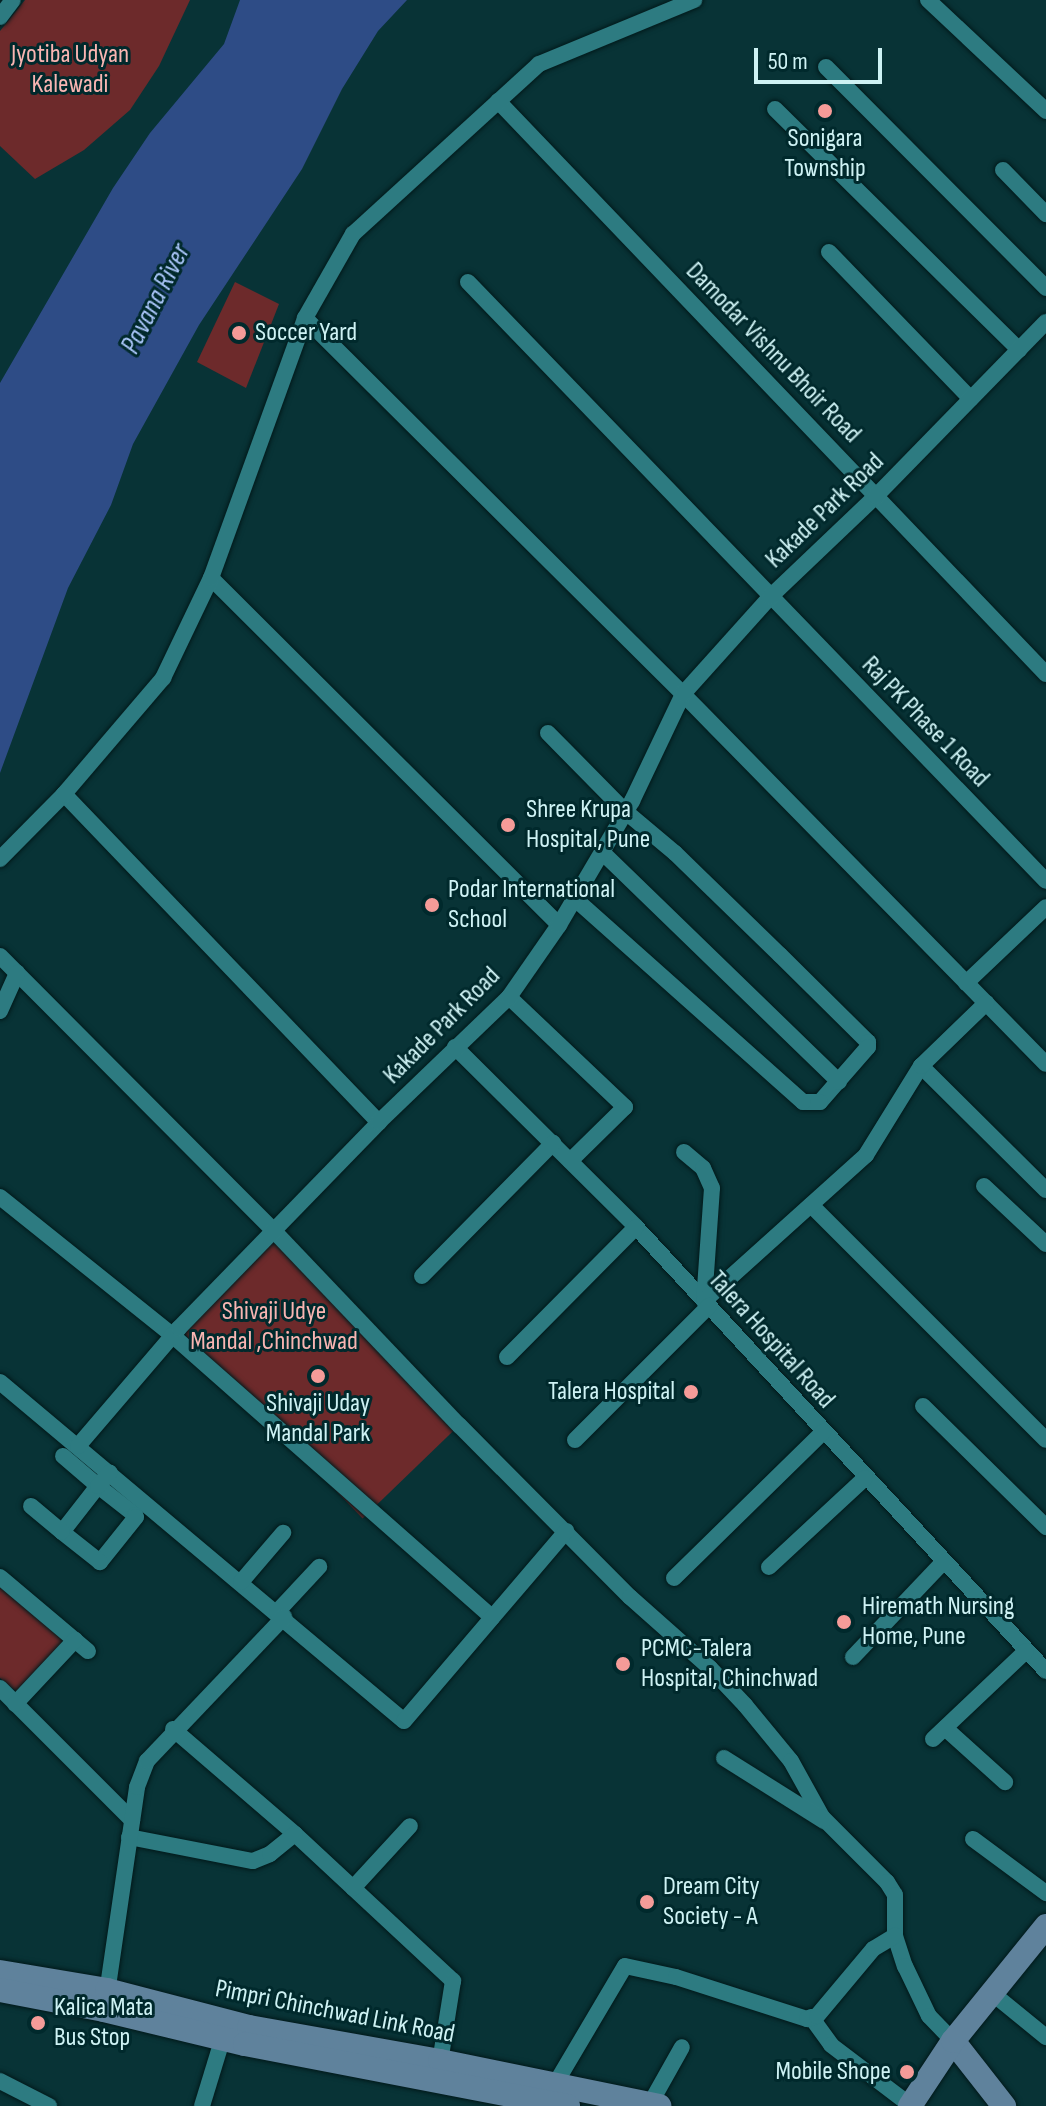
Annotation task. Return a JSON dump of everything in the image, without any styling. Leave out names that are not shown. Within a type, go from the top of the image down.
[{"type":"main road","points":[[910,2106],[953,2041],[1046,1926]]},
{"type":"main road","name":"Pimpri Chinchwad Link Road","points":[[0,1972],[225,2030],[561,2096],[655,2105]]},
{"type":"main road","name":"Pimpri Chinchwad Link Road","points":[[0,1990],[106,2000]]},
{"type":"main road","points":[[953,2041],[1004,2106]]},
{"type":"street","points":[[0,17],[13,0]]},
{"type":"street","points":[[0,859],[64,794],[163,678],[211,578],[305,318],[353,234],[539,64],[694,0]]},
{"type":"street","points":[[928,0],[1046,111]]},
{"type":"street","points":[[826,67],[1046,288]]},
{"type":"street","name":"Damodar Vishnu Bhoir Road","points":[[498,101],[1046,674]]},
{"type":"street","points":[[775,109],[1019,350]]},
{"type":"street","points":[[1003,170],[1046,214]]},
{"type":"street","points":[[829,252],[971,399]]},
{"type":"street","name":"Raj PK Phase 1 Road","points":[[468,282],[1046,881]]},
{"type":"street","points":[[305,318],[683,694],[1046,1064]]},
{"type":"street","name":"Kakade Park Road","points":[[78,1446],[172,1335],[379,1122],[509,997],[559,925],[626,812],[683,694],[770,597],[876,496],[1046,322]]},
{"type":"street","points":[[211,578],[559,925]]},
{"type":"street","points":[[548,733],[626,812],[675,853],[868,1042],[866,1052],[816,1104],[803,1102],[574,898]]},
{"type":"street","points":[[64,794],[379,1122]]},
{"type":"street","points":[[602,852],[839,1082]]},
{"type":"street","points":[[966,983],[1046,907]]},
{"type":"street","points":[[0,956],[275,1232],[459,1425],[630,1597],[710,1668],[745,1705],[791,1761],[829,1824],[887,1882],[895,1895],[895,1936],[905,1966],[929,2016],[953,2041]]},
{"type":"street","points":[[0,1011],[17,973]]},
{"type":"street","points":[[509,997],[625,1107],[570,1161]]},
{"type":"street","points":[[575,1440],[707,1304],[877,1142],[921,1066],[986,1003]]},
{"type":"street","name":"Talera Hospital Road","points":[[455,1047],[636,1227],[1046,1671]]},
{"type":"street","points":[[921,1066],[1046,1190]]},
{"type":"street","points":[[422,1276],[553,1143]]},
{"type":"street","points":[[684,1152],[703,1168],[712,1188],[707,1304]]},
{"type":"street","points":[[984,1186],[1046,1244]]},
{"type":"street","points":[[0,1197],[172,1335],[492,1617]]},
{"type":"street","points":[[811,1205],[1046,1440]]},
{"type":"street","points":[[507,1357],[636,1227]]},
{"type":"street","points":[[0,1382],[404,1721],[566,1531]]},
{"type":"street","points":[[923,1406],[1046,1527]]},
{"type":"street","points":[[674,1578],[823,1432]]},
{"type":"street","points":[[31,1506],[97,1561],[103,1561],[134,1522],[135,1515],[63,1456]]},
{"type":"street","points":[[62,1532],[110,1472]]},
{"type":"street","points":[[769,1567],[865,1478]]},
{"type":"street","points":[[241,1582],[283,1533]]},
{"type":"street","points":[[853,1657],[943,1562]]},
{"type":"street","points":[[106,2000],[131,1828],[147,1761],[280,1615],[319,1567]]},
{"type":"street","points":[[0,1577],[82,1646],[15,1704]]},
{"type":"street","points":[[1005,1782],[939,1733],[1026,1651]]},
{"type":"street","points":[[0,1688],[131,1828],[253,1861],[270,1854],[295,1834]]},
{"type":"street","points":[[173,1729],[295,1834],[453,1981],[438,2071]]},
{"type":"street","points":[[724,1758],[829,1824]]},
{"type":"street","points":[[353,1888],[410,1826]]},
{"type":"street","points":[[973,1839],[1046,1893]]},
{"type":"street","points":[[561,2096],[625,1966],[811,2017],[817,2016],[873,1949],[895,1936]]},
{"type":"street","points":[[992,1993],[1046,2037]]},
{"type":"street","points":[[811,2017],[831,2045],[910,2106]]},
{"type":"street","points":[[202,2106],[225,2030]]},
{"type":"street","points":[[655,2105],[682,2047]]},
{"type":"street","points":[[0,2081],[49,2106]]},
{"type":"green space","name":"Jyotiba Udyan Kalewadi","points":[[25,0],[190,0],[159,66],[130,110],[84,150],[35,179],[0,146],[0,31]]},
{"type":"green space","name":"Soccer Yard","points":[[235,282],[279,304],[246,388],[197,362]]},
{"type":"green space","name":"Shivaji Udye Mandal ,Chinchwad","points":[[275,1232],[460,1424],[363,1519],[177,1326]]},
{"type":"green space","points":[[0,1583],[76,1649],[18,1693],[0,1678]]},
{"type":"water","name":"Pavana River","points":[[240,0],[407,0],[378,31],[342,89],[302,169],[199,325],[133,444],[111,505],[68,588],[0,773],[0,383],[113,188],[150,133],[224,44]]},
{"type":"place","name":"Sonigara Township","points":[[825,111]]},
{"type":"place","name":"Soccer Yard","points":[[239,333]]},
{"type":"place","name":"Shree Krupa Hospital, Pune","points":[[508,825]]},
{"type":"place","name":"Podar International School","points":[[432,905]]},
{"type":"place","name":"Shivaji Uday Mandal Park","points":[[318,1376]]},
{"type":"place","name":"Talera Hospital","points":[[691,1392]]},
{"type":"place","name":"Hiremath Nursing Home, Pune","points":[[844,1622]]},
{"type":"place","name":"PCMC-Talera Hospital, Chinchwad","points":[[623,1664]]},
{"type":"place","name":"Dream City Society - A","points":[[647,1902]]},
{"type":"place","name":"Kalica Mata Bus Stop","points":[[38,2023]]},
{"type":"place","name":"Mobile Shope","points":[[907,2072]]}]
